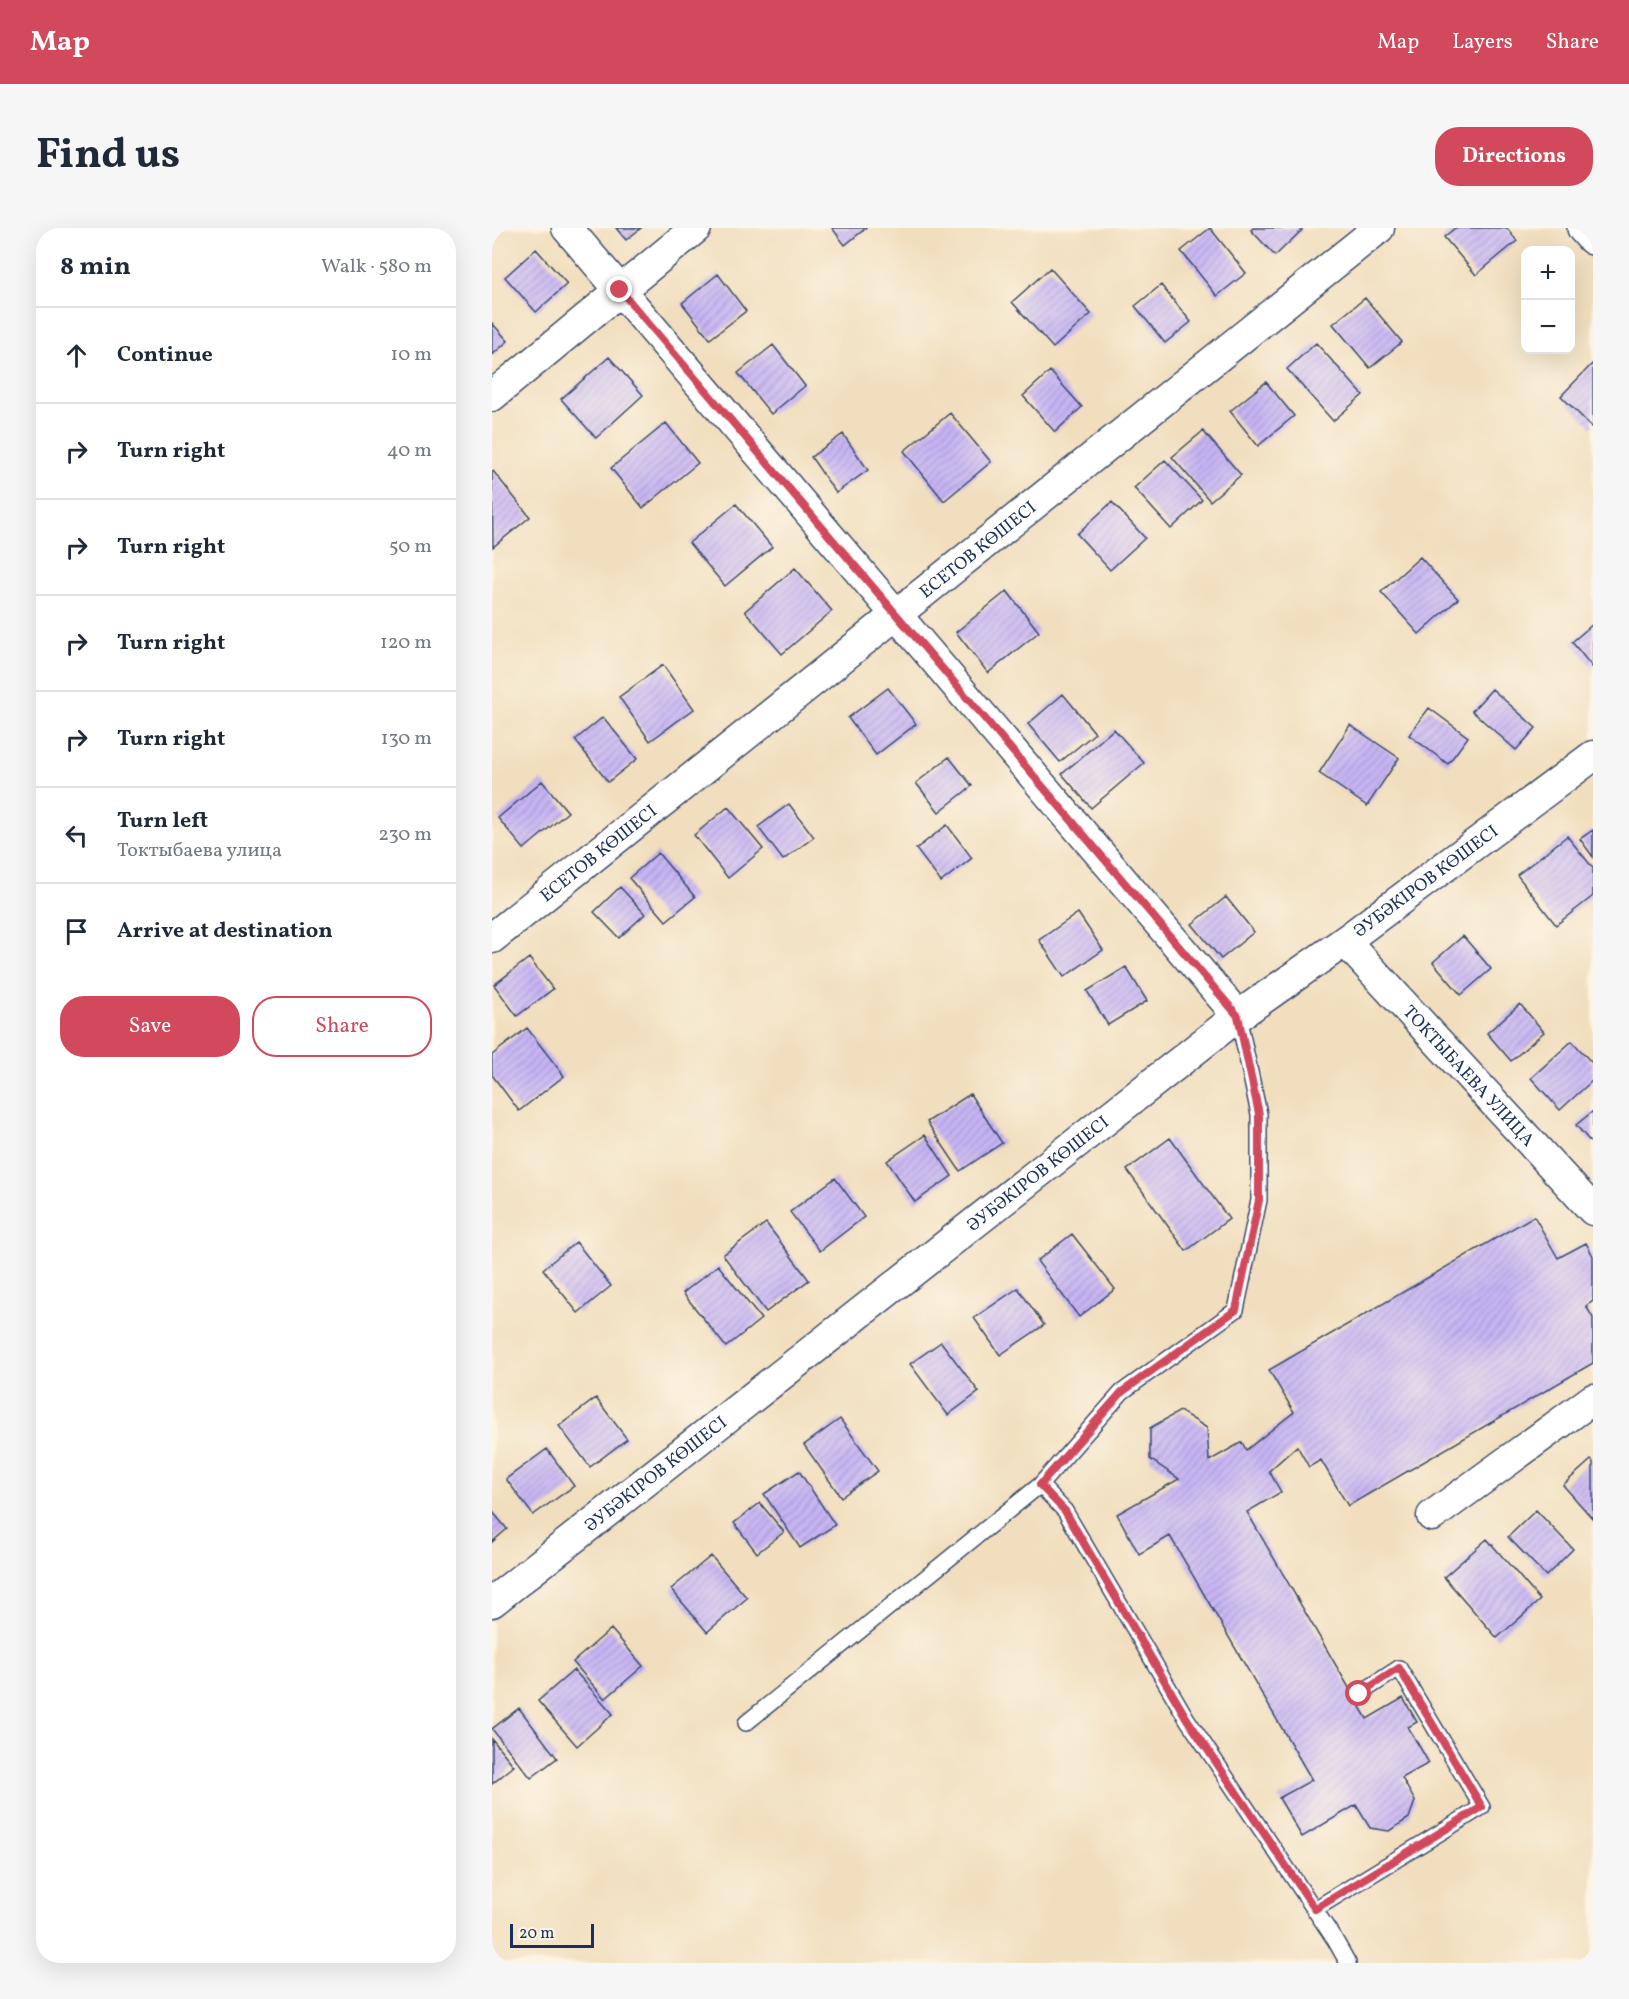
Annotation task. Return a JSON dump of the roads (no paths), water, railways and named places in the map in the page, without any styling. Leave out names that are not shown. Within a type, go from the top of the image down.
[{"type":"street","points":[[567,228],[1238,1016]]},
{"type":"street","points":[[492,396],[696,228]]},
{"type":"street","name":"ЕСЕТОВ КӨШЕСІ","points":[[492,938],[1379,228]]},
{"type":"street","points":[[1584,228],[1593,238]]},
{"type":"street","name":"ӘУБӘКІРОВ КӨШЕСІ","points":[[492,1602],[1238,1016],[1345,941],[1593,756]]},
{"type":"street","name":"ТОКТЫБАЕВА УЛИЦА","points":[[1345,941],[1593,1210]]},
{"type":"street","points":[[1432,1516],[1593,1399]]},
{"type":"lane","points":[[746,1724],[1040,1485],[1122,1392],[1236,1310],[1259,1189],[1259,1114],[1238,1016]]},
{"type":"lane","points":[[1040,1485],[1065,1511],[1187,1719],[1315,1909],[1348,1963]]},
{"type":"lane","points":[[1315,1909],[1482,1807],[1399,1668],[1359,1694]]}]
